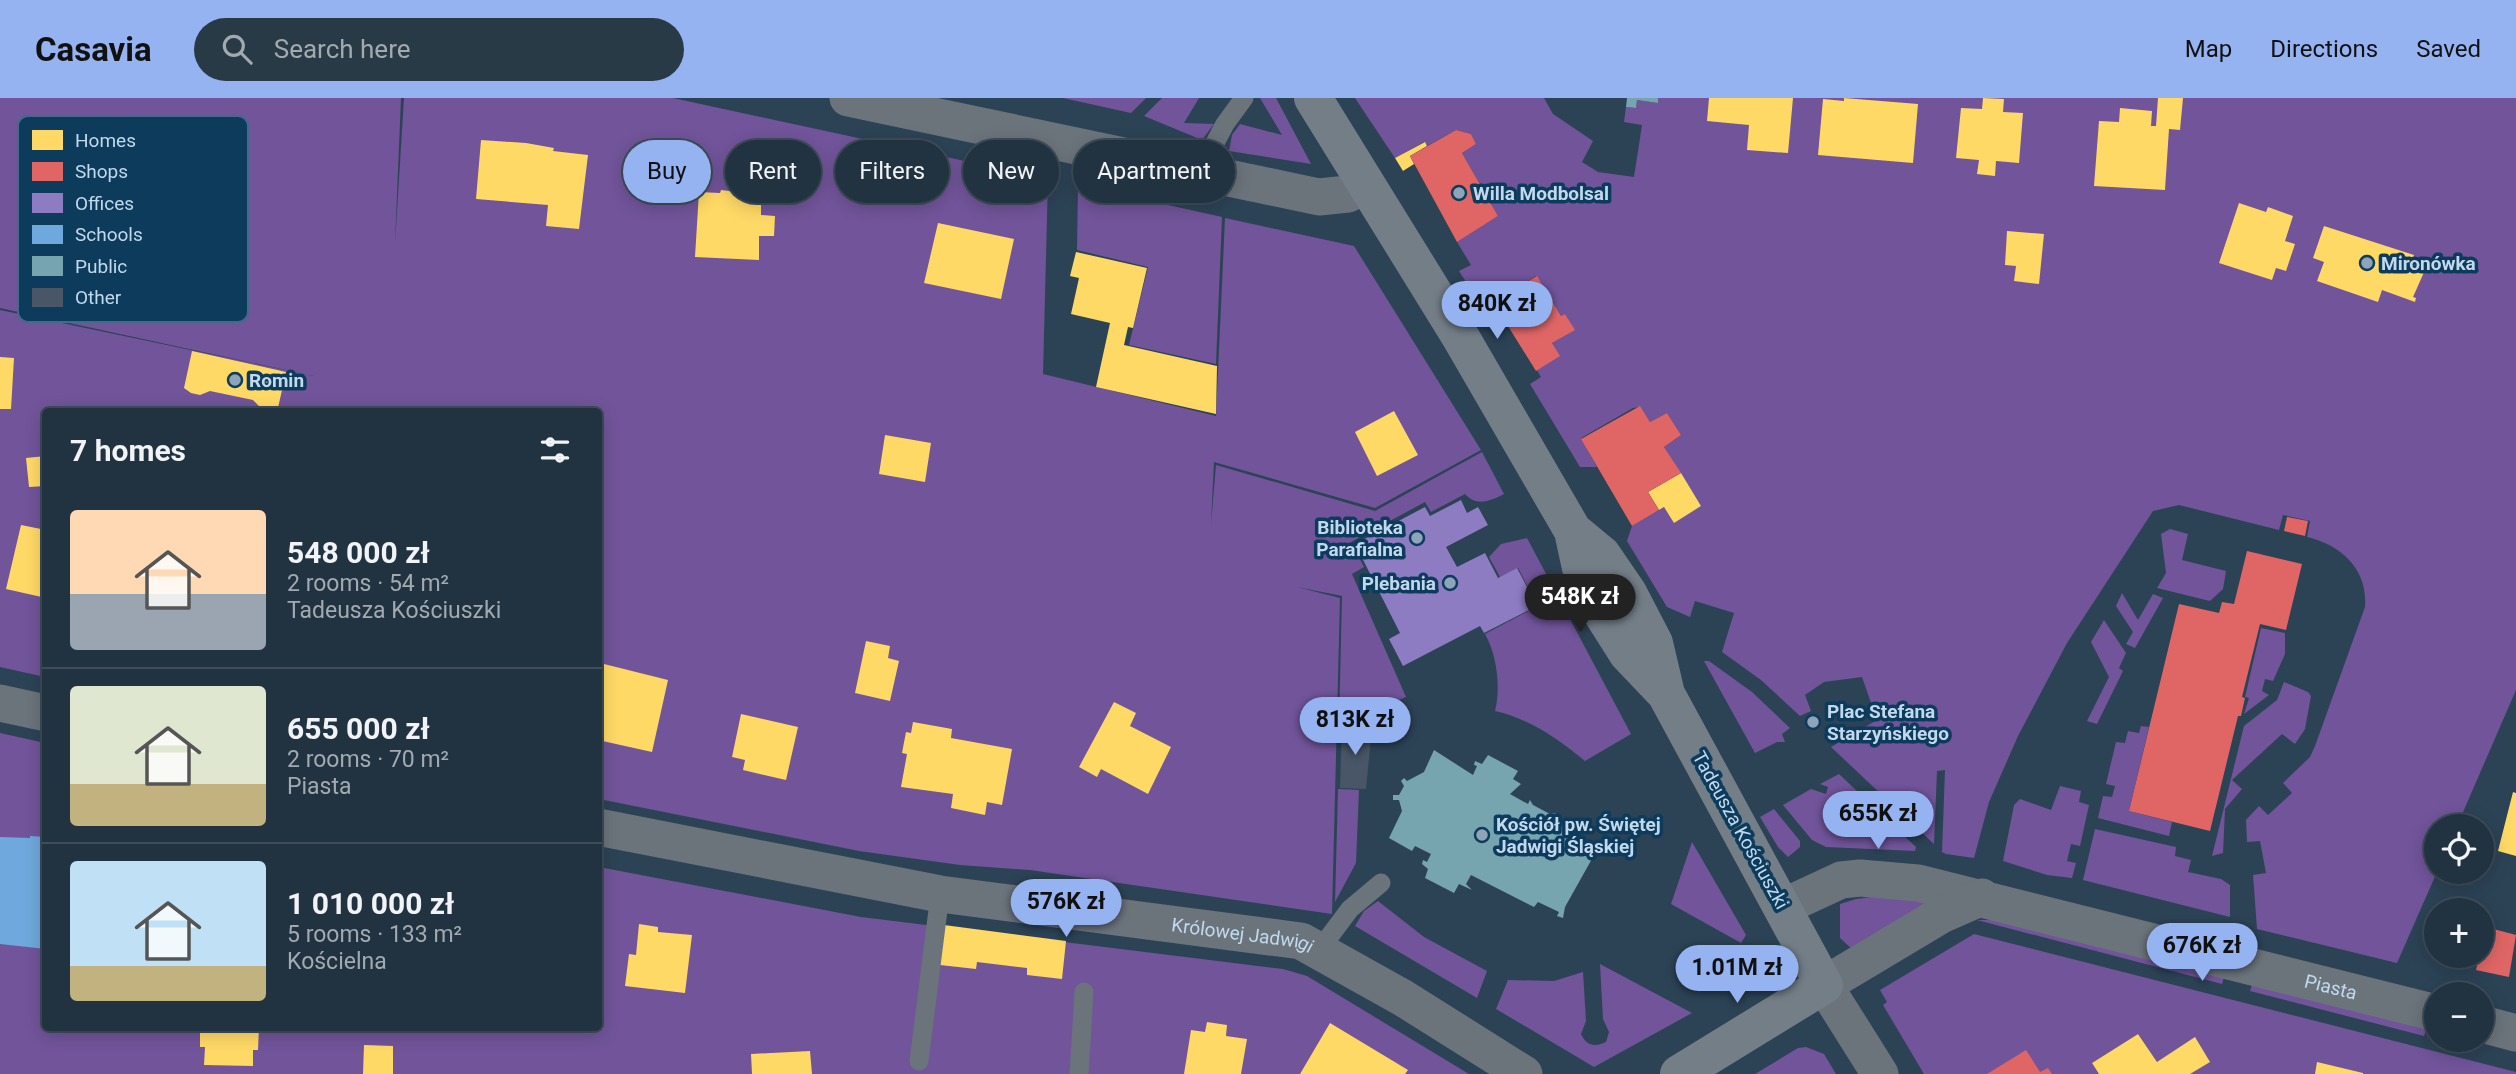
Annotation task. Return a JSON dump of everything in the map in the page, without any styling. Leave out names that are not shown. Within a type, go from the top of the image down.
[{"type":"street","points":[[848,98],[1073,146]]},
{"type":"street","name":"Tadeusza Kościuszki","points":[[1313,98],[1460,336],[1573,531],[1602,555],[1628,593],[1654,643],[1666,694],[1824,985],[1880,1074]]},
{"type":"street","points":[[1235,180],[1319,197],[1348,194],[1366,185]]},
{"type":"street","points":[[0,703],[42,712]]},
{"type":"street","name":"Królowej Jadwigi","points":[[602,828],[940,894],[1301,941],[1320,949],[1524,1074]]},
{"type":"street","name":"Piasta","points":[[1783,907],[1841,880],[1860,878],[1918,883],[2424,1010]]},
{"type":"street","points":[[1679,1074],[1941,915],[1982,897]]},
{"type":"street","points":[[2494,1027],[2516,1032]]},
{"type":"lane","points":[[1217,140],[1244,98]]},
{"type":"lane","points":[[1320,949],[1350,909],[1381,883]]},
{"type":"lane","points":[[919,1061],[940,894]]},
{"type":"lane","points":[[1079,1074],[1084,992]]},
{"type":"shaded area","points":[[0,98],[401,98],[395,244],[404,98],[673,98],[867,140],[835,140],[835,203],[949,203],[949,158],[963,161],[963,203],[1047,203],[1043,374],[1216,416],[1225,218],[1354,246],[1481,450],[1375,508],[1214,462],[1211,524],[1216,465],[1375,511],[1482,452],[1504,494],[1479,502],[1465,494],[1431,512],[1425,502],[1351,542],[1364,567],[1352,574],[1406,697],[1380,708],[1372,727],[1339,726],[1342,596],[1297,587],[1340,598],[1332,914],[1030,870],[960,865],[859,851],[602,800],[602,408],[42,408],[42,676],[0,667],[0,310],[18,314],[18,322],[57,322],[314,376],[65,322],[248,322],[248,116],[18,116],[18,312],[0,308]]},
{"type":"shaded area","points":[[1063,98],[1146,98],[1131,113]]},
{"type":"shaded area","points":[[1162,98],[1199,98],[1184,123],[1214,124],[1202,140],[1144,116]]},
{"type":"shaded area","points":[[1260,98],[1276,98],[1311,164],[1235,152],[1235,140],[1231,140],[1240,124],[1282,135]]},
{"type":"shaded area","points":[[1355,98],[1544,98],[1553,114],[1593,141],[1582,162],[1598,172],[1634,177],[1642,125],[1624,122],[1626,107],[1636,108],[1637,100],[1658,103],[1658,98],[2516,98],[2516,690],[2462,814],[2424,814],[2424,884],[2432,884],[2397,963],[2257,929],[2253,875],[2266,873],[2260,841],[2247,842],[2246,820],[2259,806],[2268,815],[2292,793],[2283,783],[2310,757],[2365,607],[2365,593],[2357,570],[2331,546],[2307,537],[2310,521],[2283,515],[2279,530],[2179,505],[2153,511],[2067,643],[2018,736],[1989,802],[1974,858],[1946,854],[1942,852],[1945,770],[1937,771],[1934,844],[1831,747],[1877,720],[1862,677],[1824,682],[1805,695],[1811,711],[1800,716],[1761,680],[1722,652],[1734,613],[1695,601],[1690,617],[1667,607],[1627,541],[1632,526],[1664,507],[1674,522],[1701,506],[1664,447],[1681,435],[1667,413],[1650,422],[1640,407],[1633,408],[1581,438],[1597,467],[1580,467],[1530,384],[1541,377],[1537,370],[1559,356],[1552,343],[1574,330],[1565,314],[1561,316],[1536,276],[1483,309],[1459,271],[1471,265],[1457,242],[1498,216],[1462,153],[1476,144],[1471,134],[1456,130],[1427,146],[1424,142],[1395,158]]},
{"type":"shaded area","points":[[1078,203],[1159,203],[1222,217],[1216,364],[1129,345],[1148,267],[1077,250]]},
{"type":"shaded area","points":[[2170,529],[2188,534],[2182,560],[2226,571],[2223,589],[2210,601],[2157,588],[2166,573],[2161,534]]},
{"type":"shaded area","points":[[1527,538],[1631,734],[1585,761],[1543,731],[1520,719],[1495,711],[1497,672],[1485,634],[1538,606],[1518,568],[1500,577],[1489,557],[1501,544]]},
{"type":"shaded area","points":[[2122,593],[2138,620],[2153,594],[2163,598],[2135,648],[2126,644],[2133,632],[2116,606]]},
{"type":"shaded area","points":[[2104,620],[2126,653],[2119,668],[2123,671],[2097,724],[2087,721],[2109,677],[2091,642]]},
{"type":"shaded area","points":[[2261,628],[2285,633],[2285,654],[2273,681],[2265,679],[2262,691],[2269,695],[2244,714],[2249,698],[2245,697]]},
{"type":"shaded area","points":[[1704,661],[1709,661],[1752,692],[1790,728],[1782,734],[1785,742],[1777,742],[1755,753]]},
{"type":"shaded area","points":[[2284,682],[2308,692],[2311,696],[2305,729],[2295,744],[2282,734],[2232,780],[2242,789],[2225,809],[2223,853],[2212,856],[2244,726],[2277,700]]},
{"type":"shaded area","points":[[2141,726],[2149,727],[2129,811],[2172,822],[2169,836],[2098,818],[2103,796],[2112,797],[2115,786],[2106,784],[2116,742],[2125,743],[2128,731],[2139,733]]},
{"type":"shaded area","points":[[0,733],[42,742],[42,1031],[602,1031],[602,868],[861,917],[1283,969],[1307,976],[1469,1074],[0,1074]]},
{"type":"shaded area","points":[[1839,774],[1916,847],[1915,851],[1826,847],[1812,840],[1783,805],[1811,789],[1826,794],[1828,787],[1820,784]]},
{"type":"shaded area","points":[[2060,786],[2081,791],[2079,802],[2089,805],[2080,846],[2071,844],[2067,861],[2076,863],[2072,878],[2047,875],[2003,861],[2014,805],[2020,799],[2051,810]]},
{"type":"shaded area","points":[[1338,789],[1359,790],[1356,863],[1335,902]]},
{"type":"shaded area","points":[[1774,809],[1800,841],[1800,847],[1788,857],[1778,847],[1760,817]]},
{"type":"shaded area","points":[[2095,829],[2176,847],[2175,856],[2191,860],[2188,872],[2221,879],[2230,885],[2230,917],[2083,880]]},
{"type":"shaded area","points":[[1692,842],[1746,935],[1741,943],[1671,904]]},
{"type":"shaded area","points":[[1889,895],[1940,901],[1854,951],[1840,938],[1840,904]]},
{"type":"shaded area","points":[[1378,901],[1424,937],[1487,971],[1477,998],[1355,926],[1364,911]]},
{"type":"shaded area","points":[[1977,920],[2008,920],[2225,974],[2222,984]]},
{"type":"shaded area","points":[[1974,934],[2516,1074],[2190,1074],[2157,1062],[2138,1034],[2092,1063],[2099,1074],[1924,1074],[1883,1005],[1887,1002],[1880,990]]},
{"type":"shaded area","points":[[1600,964],[1692,1013],[1594,1067],[1496,1009],[1508,980],[1554,981],[1583,972],[1586,1021],[1581,1034],[1585,1041],[1591,1044],[1606,1042],[1609,1032],[1603,1019]]},
{"type":"shaded area","points":[[2253,981],[2424,1025],[2424,1036],[2250,991]]},
{"type":"shaded area","points":[[1806,1047],[1824,1054],[1836,1074],[1755,1074],[1798,1048]]},
{"type":"building: Homes","points":[[1709,98],[1793,98],[1788,153],[1747,150],[1749,125],[1707,121]]},
{"type":"building: Homes","points":[[1844,98],[1918,104],[1913,163],[1818,155],[1823,99],[1844,101]]},
{"type":"building: Homes","points":[[1983,98],[2004,99],[2003,112],[2023,113],[2019,163],[1996,161],[1995,176],[1977,174],[1979,160],[1956,158],[1961,108],[1982,109]]},
{"type":"building: Homes","points":[[2158,98],[2183,98],[2180,130],[2169,129],[2165,190],[2094,186],[2099,121],[2119,122],[2120,108],[2152,111],[2151,126],[2156,126]]},
{"type":"building: Homes","points":[[481,140],[526,143],[554,148],[553,151],[588,155],[579,229],[546,226],[548,205],[476,199]]},
{"type":"building: Homes","points":[[1425,142],[1427,146],[1410,156],[1414,164],[1403,171],[1395,158]]},
{"type":"building: Homes","points":[[721,190],[725,190],[725,203],[761,203],[761,215],[775,216],[774,236],[759,236],[759,260],[695,257],[698,203],[711,203],[711,193],[720,193]]},
{"type":"building: Homes","points":[[2239,203],[2266,212],[2268,207],[2293,216],[2285,241],[2295,244],[2286,271],[2276,268],[2272,280],[2219,263]]},
{"type":"building: Homes","points":[[938,223],[1014,239],[1001,299],[924,283]]},
{"type":"building: Homes","name":"Mironówka","points":[[2324,226],[2414,255],[2411,265],[2425,270],[2413,297],[2416,298],[2415,302],[2382,290],[2378,302],[2317,281],[2324,262],[2313,258]]},
{"type":"building: Homes","points":[[2007,231],[2044,234],[2039,284],[2014,281],[2016,266],[2005,265]]},
{"type":"building: Homes","points":[[1076,252],[1147,268],[1133,328],[1128,327],[1124,345],[1217,366],[1216,414],[1096,387],[1110,323],[1071,314],[1079,278],[1070,276]]},
{"type":"building: Homes","name":"Romin","points":[[192,351],[286,372],[278,408],[261,408],[253,400],[210,391],[200,395],[191,393],[184,388]]},
{"type":"building: Homes","points":[[0,357],[14,358],[11,409],[0,409]]},
{"type":"building: Homes","points":[[1394,411],[1418,455],[1377,476],[1355,432]]},
{"type":"building: Homes","points":[[885,435],[931,443],[925,482],[879,474]]},
{"type":"building: Homes","points":[[42,456],[42,486],[29,487],[26,458]]},
{"type":"building: Homes","points":[[1681,473],[1701,506],[1674,523],[1664,507],[1659,510],[1648,492]]},
{"type":"building: Homes","points":[[21,525],[42,529],[42,597],[6,589]]},
{"type":"building: Homes","points":[[866,641],[890,646],[888,658],[899,661],[890,701],[855,693]]},
{"type":"building: Homes","points":[[604,664],[668,680],[652,752],[602,741]]},
{"type":"building: Homes","points":[[1114,702],[1136,713],[1130,726],[1171,747],[1148,794],[1101,769],[1097,777],[1079,767]]},
{"type":"building: Homes","points":[[741,714],[798,727],[786,780],[743,770],[745,760],[732,757]]},
{"type":"building: Homes","points":[[913,722],[952,729],[951,738],[1012,749],[1002,805],[987,802],[985,815],[951,808],[953,794],[901,787],[907,754],[902,753],[906,732],[911,733]]},
{"type":"building: Homes","points":[[2513,792],[2516,793],[2516,856],[2498,851]]},
{"type":"building: Homes","points":[[639,924],[658,927],[658,932],[692,935],[685,993],[625,986],[629,954],[636,955]]},
{"type":"building: Homes","points":[[944,925],[1066,941],[1062,979],[1027,975],[1027,968],[977,962],[976,969],[940,965]]},
{"type":"building: Homes","points":[[1207,1022],[1227,1025],[1226,1036],[1247,1039],[1241,1074],[1184,1074],[1191,1030],[1205,1032]]},
{"type":"building: Homes","points":[[1330,1023],[1408,1070],[1405,1074],[1300,1074]]},
{"type":"building: Homes","points":[[200,1031],[259,1031],[258,1050],[253,1050],[253,1066],[204,1065],[205,1047],[200,1047]]},
{"type":"building: Homes","points":[[2138,1034],[2157,1062],[2195,1037],[2210,1062],[2190,1074],[2099,1074],[2092,1063]]},
{"type":"building: Homes","points":[[364,1045],[393,1046],[393,1074],[363,1074]]},
{"type":"building: Homes","points":[[810,1051],[812,1074],[752,1074],[751,1054]]},
{"type":"building: Homes","points":[[2317,1062],[2363,1073],[2363,1074],[2315,1074]]},
{"type":"building: Shops","name":"Willa Modbolsal","points":[[1456,130],[1471,134],[1476,144],[1462,153],[1498,216],[1457,242],[1410,156]]},
{"type":"building: Shops","points":[[1537,276],[1561,316],[1565,314],[1575,330],[1552,343],[1560,356],[1536,371],[1493,302]]},
{"type":"building: Shops","points":[[1640,406],[1650,422],[1667,413],[1681,435],[1664,447],[1681,473],[1648,492],[1659,510],[1632,526],[1581,439]]},
{"type":"building: Shops","points":[[2287,517],[2308,521],[2305,536],[2284,531]]},
{"type":"building: Shops","points":[[2247,551],[2302,564],[2286,630],[2260,624],[2242,697],[2245,698],[2241,716],[2238,716],[2210,831],[2129,811],[2179,604],[2219,613],[2222,602],[2234,604]]},
{"type":"building: Shops","points":[[2494,929],[2516,935],[2509,977],[2476,970],[2494,968]]},
{"type":"building: Shops","points":[[2026,1050],[2040,1072],[2048,1068],[2052,1074],[1987,1074]]},
{"type":"building: Offices","name":"Plebania","points":[[1461,500],[1467,513],[1478,507],[1488,525],[1446,547],[1457,567],[1485,553],[1498,578],[1517,568],[1537,606],[1484,633],[1480,626],[1403,666],[1389,639],[1400,633],[1355,544],[1425,507],[1430,516]]},
{"type":"building: Schools","points":[[0,837],[42,837],[42,949],[0,944]]},
{"type":"building: Public","points":[[1627,98],[1658,98],[1658,103],[1637,100],[1636,108],[1626,107]]},
{"type":"building: Public","name":"Kościół pw. Świętej Jadwigi Śląskiej","points":[[1434,750],[1473,775],[1477,766],[1474,765],[1475,761],[1482,764],[1488,755],[1518,771],[1513,779],[1521,784],[1510,794],[1528,804],[1530,800],[1533,805],[1550,814],[1556,813],[1554,816],[1572,826],[1577,825],[1567,846],[1593,857],[1565,907],[1563,918],[1557,916],[1559,912],[1538,902],[1534,907],[1471,875],[1466,884],[1472,890],[1459,884],[1454,893],[1425,878],[1428,869],[1422,864],[1423,860],[1427,862],[1431,854],[1415,846],[1412,851],[1389,838],[1402,811],[1399,800],[1393,800],[1393,795],[1399,795],[1404,786],[1401,781],[1404,778],[1407,781],[1424,772]]},
{"type":"building: Other","points":[[1342,726],[1372,728],[1366,789],[1340,788]]},
{"type":"place","name":"Willa Modbolsal","points":[[1459,193]]},
{"type":"place","name":"Mironówka","points":[[2367,263]]},
{"type":"place","name":"Romin","points":[[235,380]]},
{"type":"place","name":"Biblioteka Parafialna","points":[[1417,538]]},
{"type":"place","name":"Plebania","points":[[1450,583]]},
{"type":"place","name":"Plac Stefana Starzyńskiego","points":[[1813,722]]},
{"type":"place","name":"Kościół pw. Świętej Jadwigi Śląskiej","points":[[1482,835]]}]
